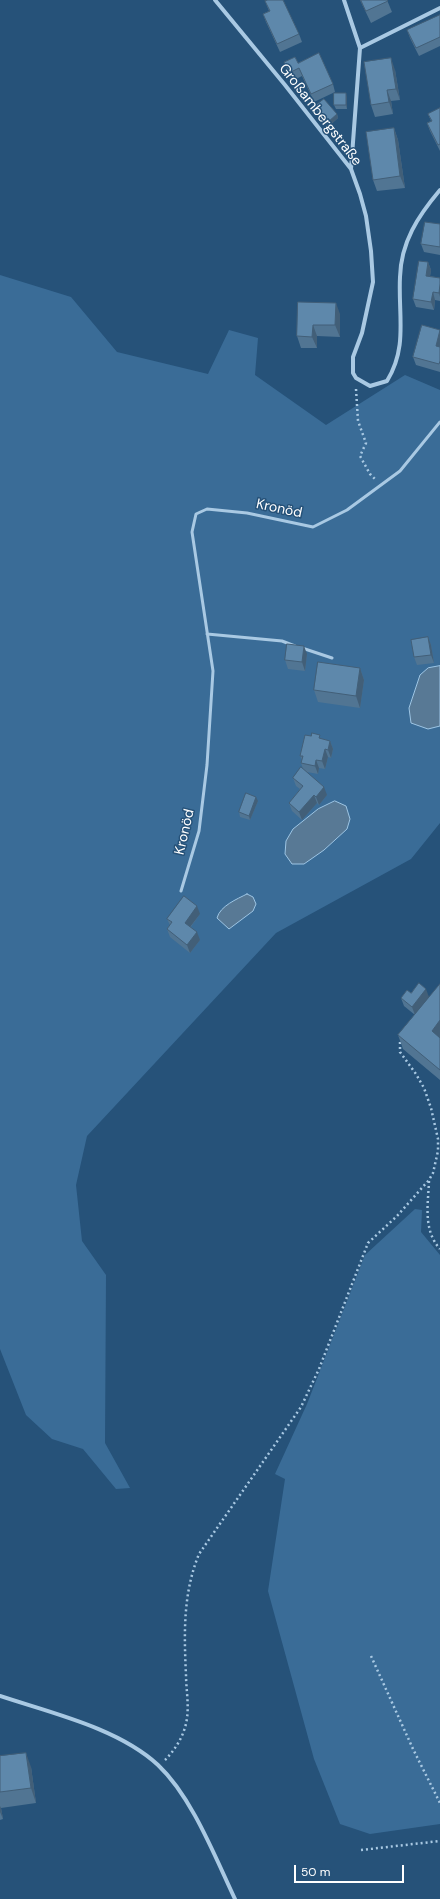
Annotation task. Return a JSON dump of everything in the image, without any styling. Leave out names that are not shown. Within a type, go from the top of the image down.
[{"type":"street","name":"Großambergstraße","points":[[215,0],[285,85],[351,169],[366,216],[373,282],[362,332],[353,357],[353,373],[356,378]]},
{"type":"street","points":[[344,0],[360,48],[351,169]]},
{"type":"street","points":[[360,48],[440,8]]},
{"type":"street","points":[[356,378],[370,386],[386,381],[394,369],[398,358],[400,340],[400,276],[405,246],[417,219],[440,190]]},
{"type":"street","points":[[0,1696],[92,1728],[122,1741],[159,1766],[181,1794],[195,1816],[235,1899]]},
{"type":"lane","name":"Kronöd","points":[[181,891],[199,831],[207,765],[213,671],[192,532],[196,514],[207,509],[247,513],[313,527],[348,510],[400,471],[440,422]]},
{"type":"lane","points":[[207,634],[282,641],[332,658]]},
{"type":"path","points":[[356,378],[358,421],[366,443],[360,456],[370,474],[382,484]]},
{"type":"path","points":[[400,1042],[400,1052],[424,1088],[438,1139],[436,1162],[429,1180],[427,1210],[429,1230],[440,1250]]},
{"type":"path","points":[[159,1766],[174,1750],[183,1734],[188,1718],[185,1672],[186,1597],[190,1575],[199,1554],[300,1407],[319,1369],[368,1243],[396,1216],[429,1180]]},
{"type":"path","points":[[372,1656],[413,1749],[440,1803]]},
{"type":"path","points":[[361,1850],[440,1841]]},
{"type":"shaded area","points":[[0,275],[71,297],[117,352],[208,374],[229,330],[258,338],[255,375],[326,425],[405,375],[440,390],[440,823],[411,859],[276,933],[87,1136],[76,1185],[82,1241],[106,1275],[105,1443],[130,1488],[116,1489],[83,1449],[52,1439],[26,1415],[0,1349]]},
{"type":"shaded area","points":[[440,666],[440,726],[428,729],[411,723],[409,708],[420,675],[428,668]]},
{"type":"shaded area","points":[[335,801],[346,806],[350,819],[347,829],[324,850],[304,864],[292,864],[285,854],[286,841],[293,829],[318,809]]},
{"type":"shaded area","points":[[247,894],[253,897],[256,904],[253,911],[229,929],[217,918],[219,914],[229,903]]},
{"type":"shaded area","points":[[415,1209],[422,1210],[421,1232],[440,1255],[440,1824],[370,1834],[340,1824],[314,1759],[268,1591],[285,1479],[275,1474],[307,1404],[365,1255]]},
{"type":"building","points":[[283,0],[299,34],[277,44],[263,14],[270,11],[265,1]]},
{"type":"building","points":[[361,0],[387,0],[388,1],[366,11]]},
{"type":"building","points":[[440,15],[440,37],[416,48],[407,30]]},
{"type":"building","points":[[319,53],[333,84],[311,94],[299,68],[289,73],[284,62],[295,57],[298,63]]},
{"type":"building","points":[[391,58],[396,89],[387,90],[389,102],[371,105],[364,62]]},
{"type":"building","points":[[334,93],[346,93],[346,105],[334,105]]},
{"type":"building","points":[[324,99],[337,114],[328,122],[315,106]]},
{"type":"building","points":[[440,108],[440,144],[438,145],[427,123],[432,121],[428,114]]},
{"type":"building","points":[[394,128],[400,176],[373,180],[366,132]]},
{"type":"building","points":[[425,222],[440,224],[440,247],[421,244]]},
{"type":"building","points":[[419,261],[428,262],[426,276],[440,278],[439,293],[433,292],[431,302],[413,299]]},
{"type":"building","points":[[298,302],[336,303],[335,325],[313,325],[312,337],[297,336]]},
{"type":"building","points":[[422,325],[440,330],[436,346],[440,347],[439,364],[413,357]]},
{"type":"building","points":[[428,637],[431,655],[414,657],[411,640]]},
{"type":"building","points":[[287,644],[304,646],[302,662],[285,660]]},
{"type":"building","points":[[318,662],[360,668],[356,696],[314,690]]},
{"type":"building","points":[[312,733],[320,735],[319,738],[330,741],[328,750],[325,749],[322,761],[316,760],[315,766],[301,763],[303,756],[300,756],[305,735],[311,736]]},
{"type":"building","points":[[301,767],[324,787],[316,797],[314,795],[299,812],[289,803],[303,786],[293,778]]},
{"type":"building","points":[[246,793],[256,797],[249,816],[239,812]]},
{"type":"building","points":[[184,896],[197,906],[185,923],[197,932],[187,945],[167,929],[172,922],[167,919]]},
{"type":"building","points":[[419,983],[426,989],[412,1007],[401,998],[407,990],[411,993]]},
{"type":"building","points":[[440,984],[440,1020],[432,1031],[440,1038],[440,1070],[398,1035]]},
{"type":"building","points":[[26,1753],[31,1788],[0,1792],[0,1756]]}]
